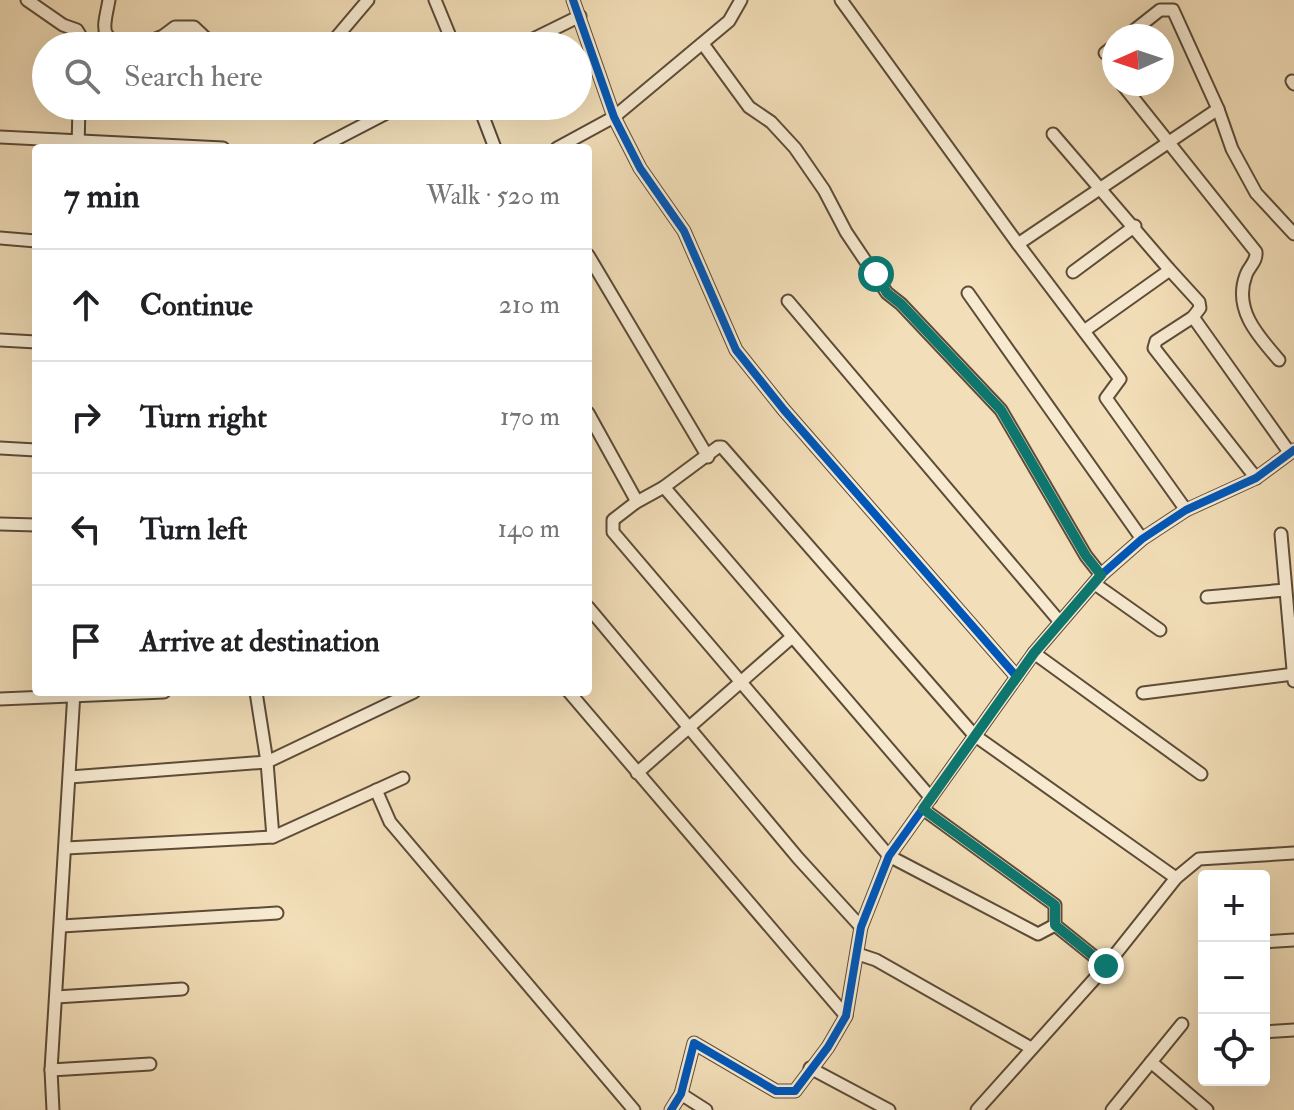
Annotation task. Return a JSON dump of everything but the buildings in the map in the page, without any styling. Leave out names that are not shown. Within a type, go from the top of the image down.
[{"type":"street","points":[[27,0],[63,25],[79,32]]},
{"type":"street","points":[[105,32],[109,0]]},
{"type":"street","points":[[341,32],[368,0]]},
{"type":"street","points":[[435,0],[448,32]]},
{"type":"street","points":[[573,0],[585,32]]},
{"type":"street","points":[[564,144],[614,117],[729,21],[741,0]]},
{"type":"street","points":[[841,0],[1120,380],[1106,398],[1186,510]]},
{"type":"street","points":[[1142,24],[1160,10],[1173,10],[1218,109],[1232,149],[1256,193],[1294,234]]},
{"type":"street","points":[[547,32],[580,16]]},
{"type":"street","points":[[168,32],[175,27],[194,27],[199,32]]},
{"type":"street","points":[[703,44],[749,107],[771,122],[795,148],[887,293],[1001,410],[1098,580],[1160,630]]},
{"type":"street","points":[[592,52],[614,117],[640,168],[684,231],[736,350],[784,410],[1017,677]]},
{"type":"street","points":[[1132,96],[1256,252],[1256,259],[1247,271],[1241,299],[1256,334],[1279,360]]},
{"type":"street","points":[[1018,244],[1218,109]]},
{"type":"street","points":[[78,143],[79,120]]},
{"type":"street","points":[[327,144],[373,120]]},
{"type":"street","points":[[484,120],[493,144]]},
{"type":"street","points":[[1053,134],[1199,302],[1198,312],[1156,341],[1154,348],[1256,478]]},
{"type":"street","points":[[0,137],[107,144]]},
{"type":"street","points":[[1073,272],[1135,226]]},
{"type":"street","points":[[0,238],[32,241]]},
{"type":"street","points":[[592,262],[708,457]]},
{"type":"street","points":[[1084,331],[1167,272],[1168,268]]},
{"type":"street","points":[[968,293],[1142,539]]},
{"type":"street","points":[[788,301],[1060,622]]},
{"type":"street","points":[[671,1110],[681,1094],[694,1043],[776,1091],[795,1091],[828,1047],[846,1016],[861,927],[889,856],[1034,653],[1098,580],[1142,539],[1186,510],[1256,478],[1291,451],[1193,317]]},
{"type":"street","points":[[0,340],[32,342]]},
{"type":"street","points":[[592,420],[635,503]]},
{"type":"street","points":[[1055,925],[1038,934],[889,856],[613,532],[613,520],[722,447],[974,735],[1176,878]]},
{"type":"street","points":[[0,448],[32,450]]},
{"type":"street","points":[[664,487],[931,798]]},
{"type":"street","points":[[0,524],[32,525]]},
{"type":"street","points":[[1281,534],[1294,682]]},
{"type":"street","points":[[1207,597],[1285,590]]},
{"type":"street","points":[[592,612],[798,858],[861,927]]},
{"type":"street","points":[[637,773],[792,637]]},
{"type":"street","points":[[1034,653],[1201,774]]},
{"type":"street","points":[[1143,693],[1294,674]]},
{"type":"street","points":[[0,699],[44,696]]},
{"type":"street","points":[[53,1110],[51,1070],[74,696]]},
{"type":"street","points":[[257,696],[267,762],[273,837]]},
{"type":"street","points":[[70,777],[267,762],[406,696]]},
{"type":"street","points":[[572,696],[846,1016]]},
{"type":"street","points":[[66,848],[273,837],[403,778]]},
{"type":"street","points":[[376,790],[390,822],[634,1110]]},
{"type":"street","points":[[923,809],[1055,905],[1055,925]]},
{"type":"street","points":[[977,1110],[1106,966],[1176,878],[1199,859],[1294,853]]},
{"type":"street","points":[[62,926],[277,913]]},
{"type":"street","points":[[1055,925],[1106,966]]},
{"type":"street","points":[[1270,942],[1294,940]]},
{"type":"street","points":[[858,954],[876,960],[1031,1048]]},
{"type":"street","points":[[56,997],[182,989]]},
{"type":"street","points":[[1112,1110],[1182,1024]]},
{"type":"street","points":[[1270,1032],[1294,1030]]},
{"type":"street","points":[[1151,1062],[1207,1110]]},
{"type":"street","points":[[51,1070],[150,1064]]},
{"type":"street","points":[[810,1068],[889,1110]]},
{"type":"street","points":[[681,1094],[706,1110]]},
{"type":"cycle path","points":[[573,0],[584,32]]},
{"type":"cycle path","points":[[592,54],[614,117],[640,168],[684,231],[736,350],[784,410],[1017,677]]},
{"type":"cycle path","points":[[671,1110],[681,1094],[694,1043],[776,1091],[795,1091],[828,1047],[846,1016],[861,927],[889,856],[1034,653],[1101,575],[1142,539],[1186,510],[1256,478],[1294,450]]},
{"type":"route","points":[[876,274],[887,293],[1001,410],[1086,556],[1101,575],[1034,653],[923,809],[1055,905],[1055,925],[1106,966]]}]
